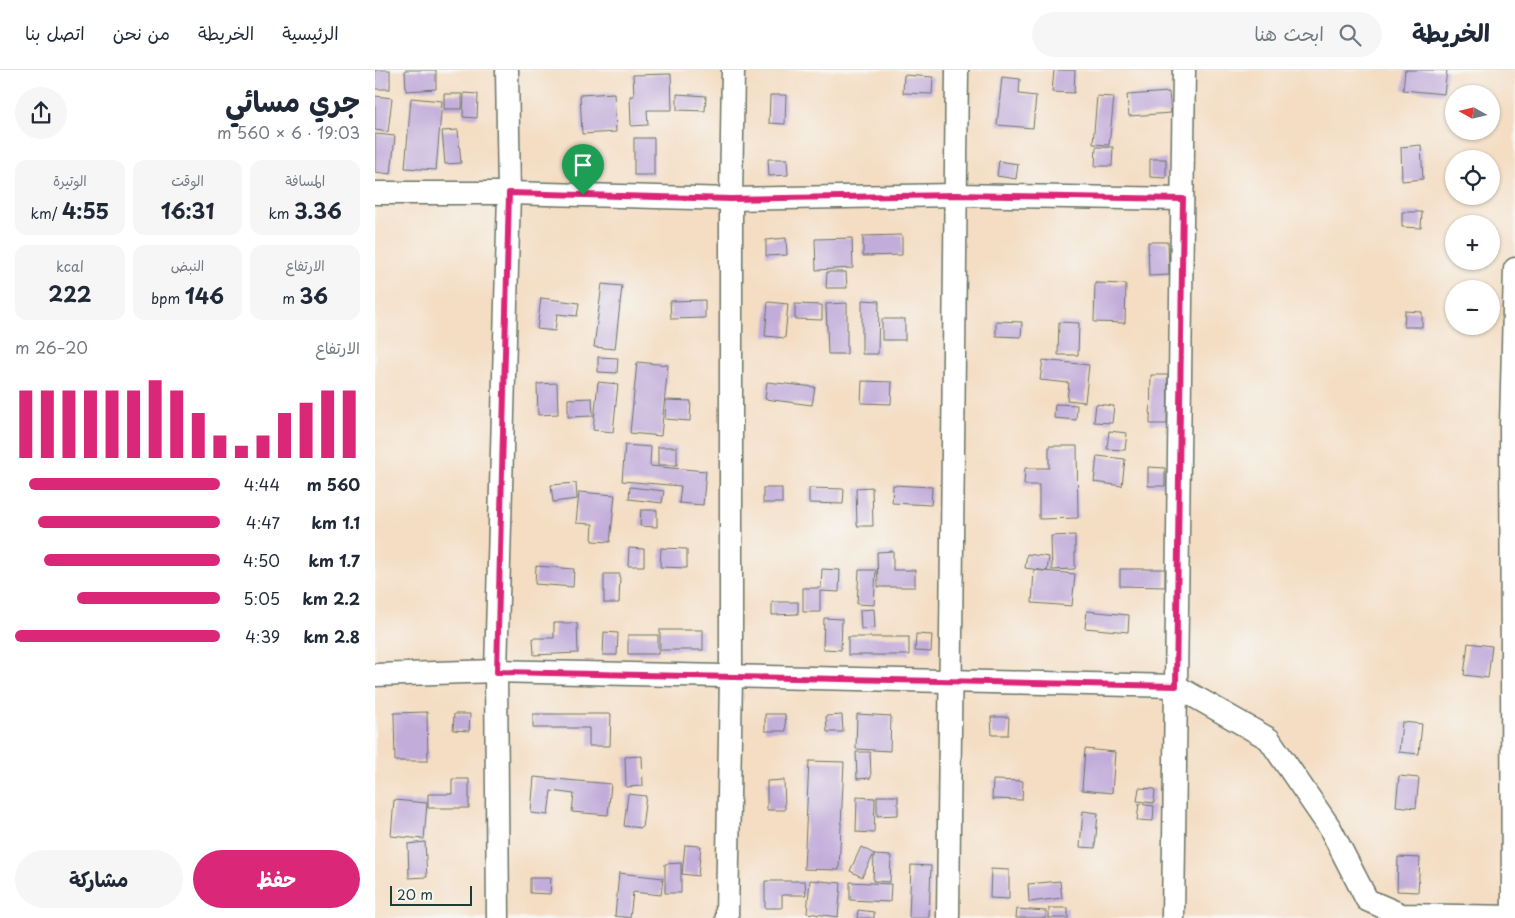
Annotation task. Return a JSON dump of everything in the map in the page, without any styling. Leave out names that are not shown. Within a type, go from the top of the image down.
[{"type":"street","points":[[498,918],[497,672],[509,193],[507,70]]},
{"type":"street","points":[[727,918],[731,676],[731,199],[733,70]]},
{"type":"street","points":[[948,918],[957,70]]},
{"type":"street","points":[[1173,918],[1184,70]]},
{"type":"street","points":[[375,194],[509,193],[731,199],[956,195],[1183,199]]},
{"type":"street","points":[[375,675],[497,672],[1176,686],[1269,739],[1330,828],[1367,900],[1402,915],[1513,917],[1513,425],[1515,269]]},
{"type":"building","points":[[375,70],[390,70],[390,89],[375,89]]},
{"type":"building","points":[[405,70],[436,70],[436,89],[406,91]]},
{"type":"building","points":[[1054,70],[1075,70],[1074,93],[1052,92]]},
{"type":"building","points":[[1405,70],[1447,70],[1444,94],[1403,90]]},
{"type":"building","points":[[671,74],[672,110],[647,110],[648,125],[631,126],[630,96],[634,96],[633,75]]},
{"type":"building","points":[[904,75],[933,77],[932,94],[903,93]]},
{"type":"building","points":[[1002,77],[1020,79],[1019,94],[1036,96],[1033,128],[997,125]]},
{"type":"building","points":[[1169,92],[1171,113],[1129,116],[1127,95]]},
{"type":"building","points":[[464,93],[478,94],[477,118],[463,117]]},
{"type":"building","points":[[614,93],[616,132],[582,134],[580,95]]},
{"type":"building","points":[[444,94],[462,94],[462,109],[444,109]]},
{"type":"building","points":[[677,94],[706,96],[705,111],[677,110]]},
{"type":"building","points":[[770,95],[786,95],[785,124],[769,123]]},
{"type":"building","points":[[375,96],[392,98],[388,132],[375,130]]},
{"type":"building","points":[[1097,96],[1114,97],[1109,145],[1093,144]]},
{"type":"building","points":[[411,98],[442,101],[436,170],[405,168]]},
{"type":"building","points":[[458,130],[461,163],[445,164],[442,131]]},
{"type":"building","points":[[375,134],[395,136],[391,174],[375,172]]},
{"type":"building","points":[[634,138],[654,138],[654,175],[634,175]]},
{"type":"building","points":[[1421,145],[1423,179],[1402,181],[1401,147]]},
{"type":"building","points":[[1096,147],[1113,147],[1112,166],[1095,166]]},
{"type":"building","points":[[768,159],[787,159],[788,175],[769,176]]},
{"type":"building","points":[[1150,159],[1166,159],[1166,178],[1150,177]]},
{"type":"building","points":[[999,161],[1018,164],[1016,179],[997,176]]},
{"type":"building","points":[[1402,212],[1422,212],[1421,228],[1402,227]]},
{"type":"building","points":[[902,235],[902,255],[863,256],[863,236]]},
{"type":"building","points":[[786,238],[787,255],[766,256],[766,240]]},
{"type":"building","points":[[852,238],[853,268],[816,270],[815,239]]},
{"type":"building","points":[[1148,242],[1168,242],[1169,275],[1149,276]]},
{"type":"building","points":[[827,272],[846,272],[847,288],[826,288]]},
{"type":"building","points":[[1095,283],[1126,284],[1125,323],[1094,322]]},
{"type":"building","points":[[602,284],[622,286],[615,349],[594,347]]},
{"type":"building","points":[[541,298],[579,303],[577,316],[557,314],[555,331],[537,329]]},
{"type":"building","points":[[705,300],[705,318],[671,319],[670,301]]},
{"type":"building","points":[[862,300],[879,301],[878,354],[862,354]]},
{"type":"building","points":[[768,302],[788,304],[785,338],[765,336]]},
{"type":"building","points":[[847,303],[847,354],[828,354],[826,304]]},
{"type":"building","points":[[795,304],[822,305],[822,320],[795,319]]},
{"type":"building","points":[[1405,311],[1422,312],[1422,327],[1404,327]]},
{"type":"building","points":[[882,319],[905,319],[905,340],[882,340]]},
{"type":"building","points":[[996,321],[1022,322],[1021,337],[996,336]]},
{"type":"building","points":[[1059,322],[1079,323],[1078,355],[1058,355]]},
{"type":"building","points":[[598,357],[618,358],[617,373],[598,372]]},
{"type":"building","points":[[1043,360],[1089,365],[1085,402],[1067,400],[1069,383],[1040,380]]},
{"type":"building","points":[[637,362],[668,365],[661,436],[630,433]]},
{"type":"building","points":[[1151,375],[1168,375],[1167,424],[1150,424]]},
{"type":"building","points":[[862,381],[892,382],[891,404],[861,403]]},
{"type":"building","points":[[598,382],[618,384],[613,432],[593,430]]},
{"type":"building","points":[[767,382],[815,387],[812,405],[765,399]]},
{"type":"building","points":[[557,383],[558,414],[538,415],[537,384]]},
{"type":"building","points":[[592,398],[593,416],[568,417],[568,399]]},
{"type":"building","points":[[666,400],[691,401],[690,421],[665,419]]},
{"type":"building","points":[[1055,404],[1077,405],[1076,420],[1054,418]]},
{"type":"building","points":[[1096,404],[1114,406],[1112,423],[1094,422]]},
{"type":"building","points":[[1109,431],[1127,433],[1125,450],[1107,449]]},
{"type":"building","points":[[625,445],[651,447],[650,466],[706,471],[703,505],[679,503],[681,486],[622,481]]},
{"type":"building","points":[[1049,446],[1077,446],[1078,518],[1039,519],[1039,485],[1024,485],[1025,468],[1049,468]]},
{"type":"building","points":[[658,447],[677,447],[677,465],[658,465]]},
{"type":"building","points":[[1097,456],[1125,459],[1122,486],[1094,482]]},
{"type":"building","points":[[1148,467],[1165,468],[1165,486],[1148,486]]},
{"type":"building","points":[[576,483],[577,499],[553,502],[551,485]]},
{"type":"building","points":[[893,485],[932,487],[931,505],[892,503]]},
{"type":"building","points":[[630,487],[664,491],[662,503],[629,499]]},
{"type":"building","points":[[872,487],[873,526],[857,526],[856,488]]},
{"type":"building","points":[[763,488],[782,488],[782,503],[763,503]]},
{"type":"building","points":[[809,488],[844,489],[843,504],[809,503]]},
{"type":"building","points":[[579,492],[615,495],[610,542],[592,541],[593,524],[576,523]]},
{"type":"building","points":[[641,510],[657,510],[657,527],[640,526]]},
{"type":"building","points":[[1075,535],[1075,569],[1052,570],[1051,536]]},
{"type":"building","points":[[629,548],[644,549],[644,566],[628,566]]},
{"type":"building","points":[[661,548],[687,549],[687,568],[660,567]]},
{"type":"building","points":[[893,551],[893,570],[915,570],[915,587],[878,587],[877,552]]},
{"type":"building","points":[[1027,554],[1049,557],[1047,571],[1025,568]]},
{"type":"building","points":[[536,566],[574,569],[573,587],[535,584]]},
{"type":"building","points":[[822,569],[840,570],[839,592],[820,591],[820,612],[803,612],[803,588],[821,588]]},
{"type":"building","points":[[1120,569],[1165,569],[1165,587],[1120,586]]},
{"type":"building","points":[[859,570],[876,570],[874,605],[857,604]]},
{"type":"building","points":[[1034,570],[1075,574],[1072,606],[1032,603]]},
{"type":"building","points":[[604,574],[620,574],[619,603],[604,603]]},
{"type":"building","points":[[772,602],[798,602],[798,614],[772,615]]},
{"type":"building","points":[[874,609],[875,628],[861,629],[860,610]]},
{"type":"building","points":[[1087,611],[1129,615],[1128,632],[1085,628]]},
{"type":"building","points":[[824,618],[842,619],[841,650],[823,649]]},
{"type":"building","points":[[554,623],[577,623],[578,653],[534,655],[533,638],[554,638]]},
{"type":"building","points":[[660,630],[703,630],[703,650],[660,650]]},
{"type":"building","points":[[604,632],[618,633],[617,655],[603,655]]},
{"type":"building","points":[[916,634],[932,635],[931,652],[915,651]]},
{"type":"building","points":[[628,635],[658,635],[658,654],[628,654]]},
{"type":"building","points":[[848,637],[909,637],[909,655],[848,655]]},
{"type":"building","points":[[1468,643],[1492,646],[1488,678],[1464,675]]},
{"type":"building","points":[[427,712],[428,761],[395,761],[394,713]]},
{"type":"building","points":[[454,714],[470,714],[469,731],[453,730]]},
{"type":"building","points":[[533,714],[611,714],[610,746],[589,746],[589,728],[533,728]]},
{"type":"building","points":[[765,714],[785,714],[786,731],[765,731]]},
{"type":"building","points":[[857,714],[891,716],[890,751],[856,749]]},
{"type":"building","points":[[842,715],[843,732],[827,732],[826,716]]},
{"type":"building","points":[[991,717],[1009,717],[1008,735],[992,735]]},
{"type":"building","points":[[1402,722],[1422,724],[1419,754],[1399,752]]},
{"type":"building","points":[[1085,749],[1115,752],[1112,793],[1082,790]]},
{"type":"building","points":[[856,752],[870,752],[871,778],[857,779]]},
{"type":"building","points":[[642,756],[643,786],[626,787],[625,757]]},
{"type":"building","points":[[809,761],[844,762],[839,870],[804,869]]},
{"type":"building","points":[[1399,776],[1419,778],[1416,808],[1396,806]]},
{"type":"building","points":[[534,777],[611,784],[608,815],[572,812],[574,794],[551,791],[548,815],[531,813]]},
{"type":"building","points":[[452,779],[469,779],[469,808],[428,808],[428,794],[452,794]]},
{"type":"building","points":[[784,780],[785,810],[767,810],[767,781]]},
{"type":"building","points":[[993,780],[1023,781],[1022,800],[992,799]]},
{"type":"building","points":[[1139,788],[1155,789],[1154,803],[1137,801]]},
{"type":"building","points":[[628,794],[646,796],[642,828],[624,826]]},
{"type":"building","points":[[877,796],[898,796],[898,815],[877,816]]},
{"type":"building","points":[[857,797],[875,798],[874,833],[856,832]]},
{"type":"building","points":[[394,800],[427,803],[424,839],[391,836]]},
{"type":"building","points":[[1139,804],[1154,806],[1153,821],[1137,820]]},
{"type":"building","points":[[1083,811],[1098,813],[1095,848],[1080,847]]},
{"type":"building","points":[[425,842],[427,877],[409,878],[408,844]]},
{"type":"building","points":[[685,845],[701,846],[698,876],[682,874]]},
{"type":"building","points":[[861,847],[874,854],[862,877],[850,871]]},
{"type":"building","points":[[874,855],[891,856],[890,882],[873,881]]},
{"type":"building","points":[[1398,857],[1420,858],[1418,892],[1397,891]]},
{"type":"building","points":[[681,863],[681,893],[665,893],[665,864]]},
{"type":"building","points":[[911,865],[931,866],[929,918],[909,918]]},
{"type":"building","points":[[991,869],[1009,870],[1009,899],[990,898]]},
{"type":"building","points":[[619,873],[663,878],[661,895],[633,892],[630,918],[615,916]]},
{"type":"building","points":[[530,878],[551,878],[550,894],[530,893]]},
{"type":"building","points":[[810,880],[841,883],[838,917],[807,913]]},
{"type":"building","points":[[765,881],[805,881],[806,895],[782,895],[782,908],[765,908]]},
{"type":"building","points":[[1060,881],[1062,898],[1029,902],[1028,884]]},
{"type":"building","points":[[850,882],[891,884],[890,902],[850,900]]},
{"type":"building","points":[[1049,908],[1068,908],[1068,918],[1049,918]]},
{"type":"building","points":[[1017,909],[1046,911],[1046,918],[1016,918]]},
{"type":"building","points":[[858,910],[874,912],[874,918],[857,918]]},
{"type":"route","points":[[509,193],[583,195],[731,199],[956,195],[1183,199],[1176,686],[497,672],[509,193]]}]
